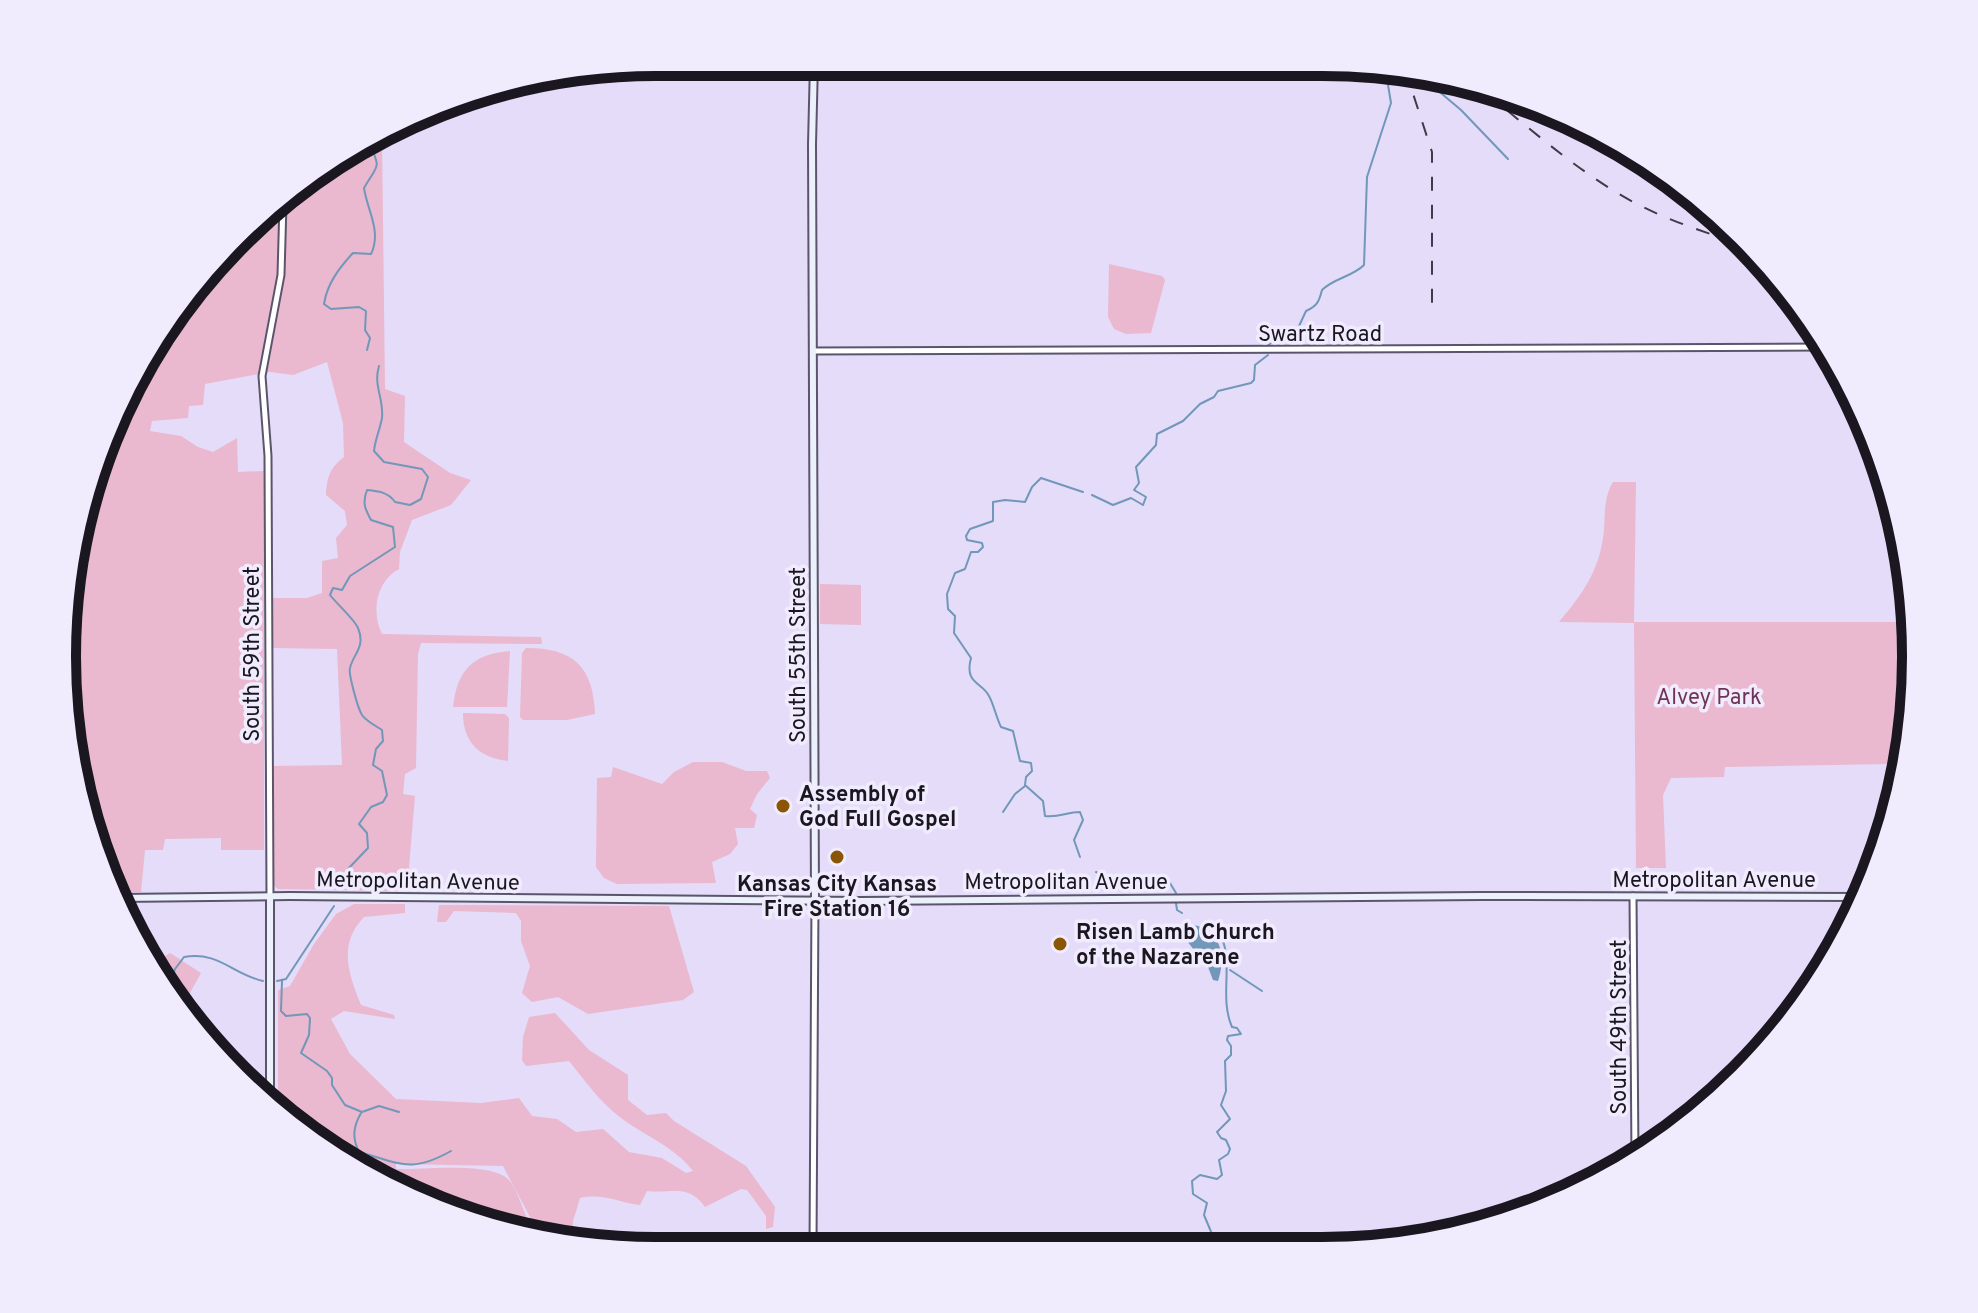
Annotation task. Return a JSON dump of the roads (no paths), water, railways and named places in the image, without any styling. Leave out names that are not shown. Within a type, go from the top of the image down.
[{"type":"main road","name":"South 55th Street","points":[[814,76],[815,900]]},
{"type":"main road","name":"South 59th Street","points":[[270,897],[270,1089]]},
{"type":"main road","name":"Metropolitan Avenue","points":[[129,898],[815,900],[1850,897]]},
{"type":"street","name":"South 59th Street","points":[[270,897],[268,456],[262,387],[281,275],[283,213]]},
{"type":"street","name":"Swartz Road","points":[[813,351],[1812,347]]},
{"type":"street","name":"South 49th Street","points":[[1633,896],[1635,1145]]},
{"type":"street","name":"South 55th Street","points":[[813,1237],[815,900]]},
{"type":"water","points":[[1194,925],[1211,933],[1220,946],[1222,963],[1218,981],[1213,980],[1208,967],[1182,935],[1181,929]]},
{"type":"waterway","points":[[1268,345],[1278,338],[1293,339],[1306,311],[1317,303],[1322,290],[1364,265],[1367,177],[1391,103],[1387,80]]},
{"type":"waterway","points":[[1433,87],[1461,110],[1508,159]]},
{"type":"waterway","points":[[367,350],[370,338],[365,330],[366,311],[359,307],[331,309],[324,304],[338,270],[353,253],[371,254],[374,245],[374,229],[364,188],[377,166],[373,151]]},
{"type":"waterway","points":[[1092,495],[1113,505],[1131,498],[1143,505],[1146,497],[1134,490],[1139,483],[1136,467],[1156,445],[1157,434],[1183,421],[1218,391],[1251,383],[1255,365],[1268,355]]},
{"type":"waterway","points":[[342,887],[347,870],[368,848],[367,833],[359,824],[371,807],[383,802],[387,795],[382,771],[373,765],[376,749],[383,741],[382,730],[362,715],[350,677],[360,635],[353,621],[330,595],[333,588],[342,590],[350,576],[395,547],[393,527],[371,520],[369,516],[364,502],[367,490],[410,505],[421,499],[428,477],[422,469],[384,462],[374,451],[382,418],[377,379],[379,366]]},
{"type":"waterway","points":[[1080,857],[1074,840],[1083,820],[1080,812],[1045,816],[1043,801],[1025,785],[1026,777],[1032,771],[1031,763],[1020,761],[1013,731],[1001,727],[989,696],[972,678],[969,667],[971,658],[954,633],[955,616],[948,609],[947,594],[955,573],[965,569],[971,552],[978,552],[983,547],[982,543],[967,540],[966,536],[970,529],[993,521],[993,502],[1025,502],[1032,487],[1041,478],[1083,492]]},
{"type":"waterway","points":[[1003,812],[1015,794],[1025,786]]},
{"type":"waterway","points":[[1096,872],[1107,878],[1139,881],[1163,879],[1170,883],[1176,893]]},
{"type":"waterway","points":[[1176,903],[1177,910],[1182,913]]},
{"type":"waterway","points":[[277,981],[286,979],[334,906]]},
{"type":"waterway","points":[[1210,1237],[1212,1234],[1204,1215],[1207,1203],[1193,1194],[1192,1181],[1200,1175],[1217,1179],[1222,1175],[1219,1160],[1230,1149],[1217,1132],[1230,1119],[1221,1105],[1226,1091],[1225,1061],[1231,1055],[1227,1040],[1228,1036],[1241,1034],[1232,1027],[1228,1015],[1226,953],[1218,929]]},
{"type":"waterway","points":[[172,977],[184,957],[196,956],[216,960],[263,981]]},
{"type":"waterway","points":[[1230,970],[1262,991]]},
{"type":"waterway","points":[[282,981],[281,1011],[286,1016],[307,1014],[310,1018],[309,1035],[301,1053],[327,1071],[345,1105],[362,1112],[379,1106],[399,1112]]},
{"type":"waterway","points":[[361,1113],[354,1132],[359,1152],[395,1163],[415,1164],[451,1151]]},
{"type":"railway","points":[[1410,83],[1432,152],[1432,310]]},
{"type":"railway","points":[[1459,93],[1464,97]]},
{"type":"railway","points":[[1500,105],[1617,193],[1664,216],[1723,238]]},
{"type":"place","name":"Assembly of God Full Gospel","points":[[783,806]]},
{"type":"place","name":"Kansas City Kansas Fire Station 16","points":[[837,857]]},
{"type":"place","name":"Risen Lamb Church of the Nazarene","points":[[1060,944]]},
{"type":"park label","name":"Alvey Park","points":[[1709,696]]}]
